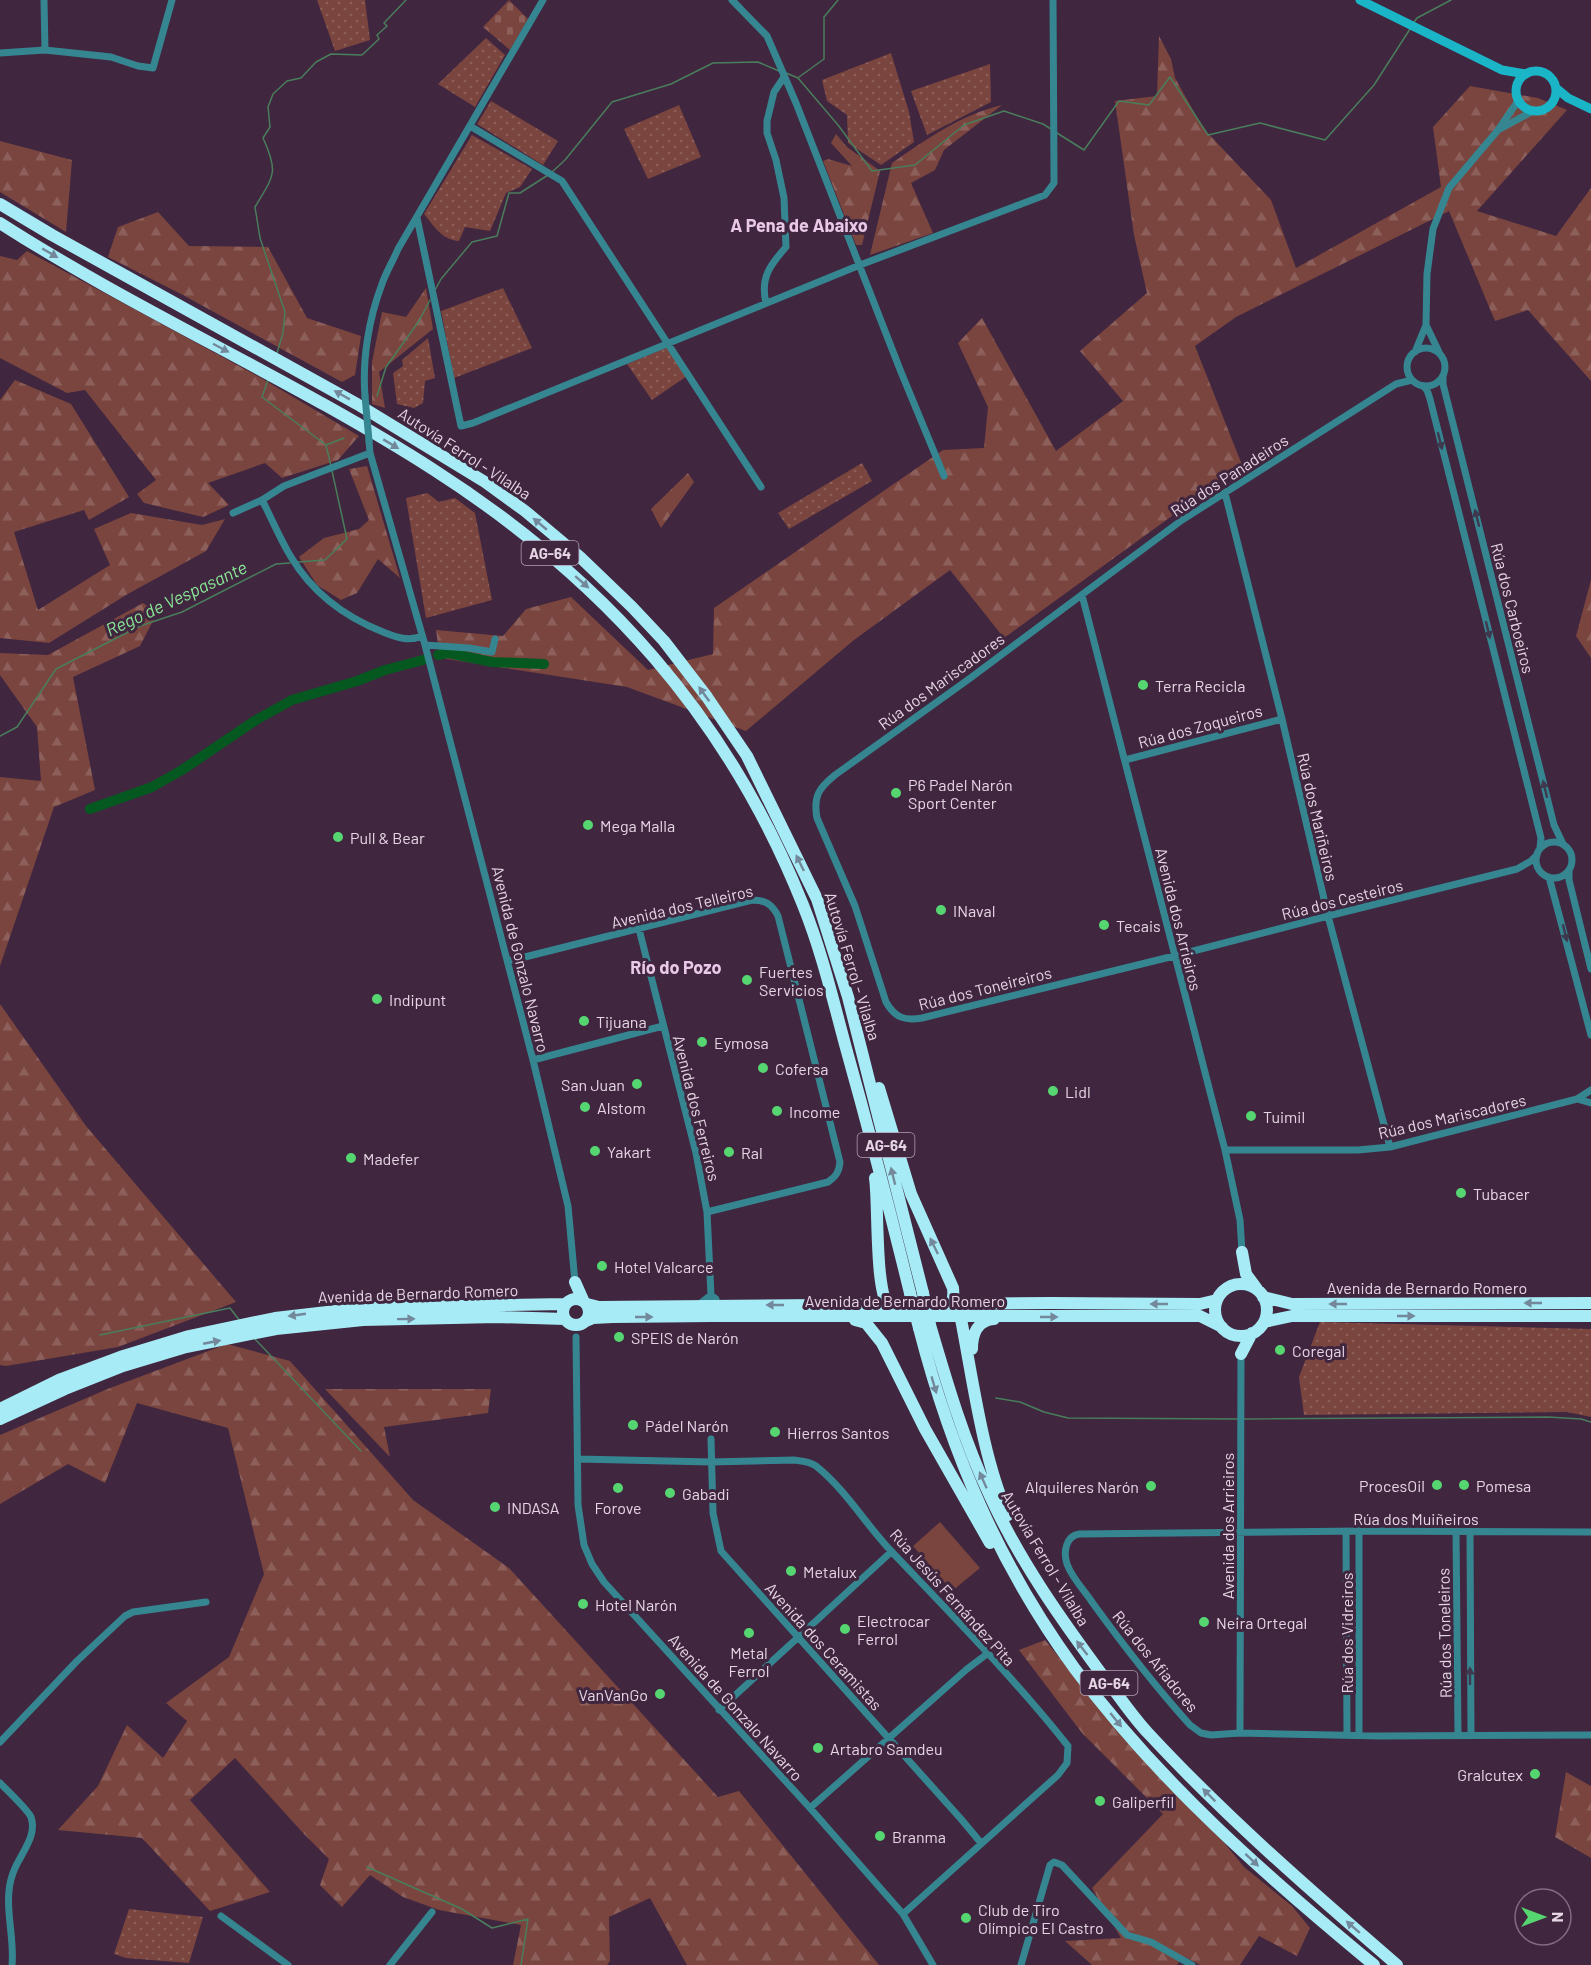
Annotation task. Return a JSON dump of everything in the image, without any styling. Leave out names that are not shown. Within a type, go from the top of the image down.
[{"type":"highway","name":"Autovía Ferrol - Vilalba","points":[[0,204],[71,246],[357,404],[465,469],[525,511],[580,557],[664,641],[707,697],[747,756],[817,899],[848,997],[917,1293]]},
{"type":"highway","name":"Autovía Ferrol - Vilalba","points":[[0,223],[102,283],[346,417],[432,468],[489,506],[542,547],[592,591],[638,637],[666,670],[704,721],[744,782],[770,828],[803,905],[818,945],[917,1293],[938,1315],[956,1412],[978,1470],[1005,1526],[1070,1632],[1146,1731],[1277,1861],[1397,1965]]},
{"type":"highway","points":[[817,899],[836,946],[855,1004],[911,1194],[954,1288],[954,1297],[938,1315]]},
{"type":"highway","points":[[861,1100],[876,1185],[880,1275],[891,1311],[882,1320],[880,1330],[882,1343]]},
{"type":"highway","points":[[1241,1354],[1216,1314],[1217,1300],[1236,1277],[1242,1252]]},
{"type":"highway","points":[[1241,1354],[1252,1333],[1264,1322],[1267,1310],[1261,1294],[1246,1274],[1242,1252]]},
{"type":"highway","points":[[830,1311],[868,1298],[875,1292],[880,1275]]},
{"type":"highway","points":[[949,1276],[965,1297],[1017,1311]]},
{"type":"highway","points":[[575,1282],[577,1302],[590,1314],[577,1322]]},
{"type":"highway","points":[[1230,1287],[1245,1285],[1261,1294]]},
{"type":"highway","name":"Avenida de Bernardo Romero","points":[[1261,1294],[1292,1304],[1591,1303]]},
{"type":"highway","name":"Avenida de Bernardo Romero","points":[[0,1409],[61,1379],[120,1356],[189,1336],[274,1318],[362,1308],[577,1302],[598,1307],[713,1305],[830,1311],[891,1311],[959,1317],[1017,1311],[1050,1303],[1200,1304],[1217,1300]]},
{"type":"highway","points":[[577,1302],[563,1310],[577,1322]]},
{"type":"highway","name":"Avenida de Bernardo Romero","points":[[0,1419],[65,1389],[123,1366],[186,1347],[276,1329],[363,1320],[497,1317],[577,1322],[593,1318],[713,1305]]},
{"type":"highway","points":[[830,1311],[866,1323],[882,1343],[925,1430],[1002,1564],[1045,1625]]},
{"type":"highway","points":[[979,1410],[972,1346],[973,1335],[988,1319],[1017,1311]]},
{"type":"highway","name":"Avenida de Bernardo Romero","points":[[938,1315],[1017,1311],[1200,1316],[1226,1330]]},
{"type":"highway","name":"Autovía Ferrol - Vilalba","points":[[938,1315],[934,1384],[959,1459],[992,1531],[1045,1625],[1076,1669],[1126,1732],[1162,1772],[1268,1875],[1374,1965]]},
{"type":"highway","name":"Avenida de Bernardo Romero","points":[[1264,1322],[1292,1316],[1591,1316]]},
{"type":"highway","points":[[959,1317],[1001,1500],[1036,1579]]},
{"type":"highway","points":[[576,1337],[577,1322]]},
{"type":"highway","points":[[1226,1330],[1238,1336],[1252,1333]]},
{"type":"main road","points":[[1360,0],[1502,70],[1526,74],[1539,71],[1545,73],[1554,82],[1556,88],[1552,104]]},
{"type":"main road","points":[[1502,70],[1516,88],[1518,100],[1527,109],[1540,111],[1568,98]]},
{"type":"main road","points":[[1516,88],[1526,74]]},
{"type":"main road","points":[[1556,88],[1568,98],[1591,109]]},
{"type":"street","points":[[44,0],[45,50]]},
{"type":"street","points":[[0,53],[45,50],[111,57],[138,66],[153,68],[172,0]]},
{"type":"street","name":"Avenida de Gonzalo Navarro","points":[[543,0],[382,283],[370,324],[364,377],[370,453],[425,645],[509,961],[568,1206],[575,1282]]},
{"type":"street","points":[[732,0],[767,36],[796,103],[944,476]]},
{"type":"street","points":[[417,218],[461,426],[860,265],[1045,195],[1052,188],[1054,175],[1053,0]]},
{"type":"street","points":[[766,303],[763,289],[772,263],[786,248],[783,198],[776,160],[767,133],[767,121],[774,92],[782,73]]},
{"type":"street","points":[[1443,376],[1434,384],[1422,386],[1412,380],[1408,363],[1426,325],[1427,274],[1433,229],[1449,188],[1498,130],[1518,100]]},
{"type":"street","points":[[1498,130],[1533,111]]},
{"type":"street","points":[[470,126],[562,181],[761,487]]},
{"type":"street","name":"Rúa dos Carboeiros","points":[[1426,325],[1445,363],[1443,376],[1446,395],[1551,813],[1558,837],[1572,856],[1569,879],[1591,969]]},
{"type":"street","points":[[1415,352],[1427,348],[1439,352]]},
{"type":"street","name":"Rúa dos Panadeiros","points":[[1396,384],[1408,363]]},
{"type":"street","name":"Rúa dos Panadeiros","points":[[1082,595],[1182,520],[1396,384],[1412,380]]},
{"type":"street","name":"Rúa dos Carboeiros","points":[[1422,386],[1427,390],[1433,411],[1541,838],[1538,867],[1547,876],[1591,1035]]},
{"type":"street","points":[[233,513],[262,500],[284,486],[370,453]]},
{"type":"street","name":"Rúa dos Mariñeiros","points":[[1225,493],[1328,915],[1390,1147]]},
{"type":"street","points":[[262,500],[292,558],[320,594],[346,613],[374,629],[408,640],[422,636]]},
{"type":"street","name":"Avenida dos Arrieiros","points":[[1082,595],[1225,1150],[1240,1220],[1242,1252]]},
{"type":"street","name":"Rúa dos Mariscadores","points":[[818,792],[835,775],[1082,595]]},
{"type":"street","points":[[425,645],[492,652],[495,639]]},
{"type":"street","name":"Rúa dos Zoqueiros","points":[[1125,760],[1282,719]]},
{"type":"street","name":"Rúa dos Toneireiros","points":[[818,792],[815,807],[817,818],[855,906],[886,1002],[890,1010],[901,1018],[922,1018],[1174,956]]},
{"type":"street","points":[[1539,851],[1549,843],[1563,844]]},
{"type":"street","name":"Rúa dos Cesteiros","points":[[1174,956],[1328,915],[1517,869],[1531,861],[1539,851]]},
{"type":"street","name":"Rúa dos Cesteiros","points":[[1517,869],[1531,870],[1547,876]]},
{"type":"street","points":[[1547,876],[1556,878],[1569,870]]},
{"type":"street","name":"Avenida dos Telleiros","points":[[509,961],[752,900],[763,900],[773,907],[778,916],[827,1108],[840,1162],[839,1170],[828,1182],[707,1212]]},
{"type":"street","name":"Avenida dos Ferreiros","points":[[639,929],[696,1153],[707,1212],[713,1305]]},
{"type":"street","points":[[533,1060],[663,1026]]},
{"type":"street","name":"Rúa dos Mariscadores","points":[[1225,1150],[1359,1150],[1390,1147],[1577,1099],[1591,1090]]},
{"type":"street","points":[[1577,1099],[1591,1103]]},
{"type":"street","name":"Avenida de Gonzalo Navarro","points":[[576,1337],[577,1486],[580,1525],[584,1545],[592,1564],[604,1582],[810,1808],[903,1914],[933,1965]]},
{"type":"street","name":"Avenida dos Arrieiros","points":[[1240,1733],[1241,1354]]},
{"type":"street","name":"Avenida dos Ceramistas","points":[[711,1439],[713,1513],[721,1551],[981,1843]]},
{"type":"street","name":"Rúa Jesús Fernández Pita","points":[[578,1459],[711,1462],[794,1460],[814,1465],[1068,1746],[1067,1763],[1058,1775],[903,1914]]},
{"type":"street","name":"Rúa dos Vidreiros","points":[[1359,1531],[1359,1735]]},
{"type":"street","name":"Rúa dos Toneleiros","points":[[1456,1531],[1458,1734]]},
{"type":"street","name":"Rúa dos Vidreiros","points":[[1346,1532],[1347,1734]]},
{"type":"street","name":"Rúa dos Toneleiros","points":[[1470,1532],[1471,1734]]},
{"type":"street","name":"Rúa dos Muiñeiros","points":[[1241,1533],[1591,1532]]},
{"type":"street","name":"Rúa dos Afiadores","points":[[1241,1533],[1079,1534],[1073,1535],[1069,1540],[1065,1554],[1071,1573],[1125,1647],[1190,1725],[1201,1733],[1211,1735],[1240,1733],[1591,1735]]},
{"type":"street","points":[[1347,1549],[1352,1546],[1359,1550]]},
{"type":"street","points":[[1456,1547],[1466,1548],[1470,1553]]},
{"type":"street","points":[[719,1710],[891,1552]]},
{"type":"street","points":[[0,1742],[91,1647],[125,1616],[133,1612],[206,1602]]},
{"type":"street","points":[[810,1808],[967,1669],[987,1654]]},
{"type":"street","points":[[1347,1719],[1353,1721],[1359,1717]]},
{"type":"street","points":[[1458,1719],[1464,1722],[1470,1719]]},
{"type":"street","points":[[0,1783],[31,1816],[32,1833],[13,1873],[9,1887],[12,1965]]},
{"type":"street","points":[[1021,1965],[1050,1865],[1054,1862],[1062,1865],[1127,1935],[1151,1942],[1192,1965]]},
{"type":"street","points":[[390,1965],[432,1912]]},
{"type":"street","points":[[221,1916],[288,1965]]},
{"type":"green space","points":[[317,0],[365,0],[370,40],[335,51]]},
{"type":"green space","points":[[509,0],[528,19],[510,50],[483,27]]},
{"type":"green space","points":[[1159,36],[1171,59],[1175,78],[1203,128],[1271,200],[1296,268],[1441,187],[1433,127],[1470,86],[1538,98],[1567,110],[1477,211],[1556,236],[1591,188],[1591,381],[1528,310],[1495,321],[1449,211],[1236,317],[1195,346],[1242,465],[1004,638],[950,570],[854,640],[746,731],[627,687],[440,658],[436,630],[503,636],[526,609],[571,597],[648,670],[713,654],[714,608],[943,450],[984,448],[988,407],[958,343],[982,318],[1056,451],[1123,401],[1080,351],[1147,293],[1134,235],[1115,101],[1157,96]]},
{"type":"green space","points":[[486,38],[505,55],[475,107],[438,84]]},
{"type":"green space","points":[[891,53],[909,112],[914,142],[881,165],[848,143],[847,115],[827,101],[822,80]]},
{"type":"green space","points":[[990,64],[991,102],[927,135],[911,91]]},
{"type":"green space","points":[[491,101],[558,141],[543,165],[477,124]]},
{"type":"green space","points":[[679,105],[701,157],[648,179],[624,129]]},
{"type":"green space","points":[[1002,105],[944,150],[935,170],[911,183],[933,233],[870,255],[892,163],[958,121]]},
{"type":"green space","points":[[836,134],[847,147],[880,171],[862,245],[856,245],[823,161],[828,159],[852,166],[831,143]]},
{"type":"green space","points":[[472,135],[532,169],[520,187],[506,193],[490,231],[465,227],[459,241],[443,235],[424,214]]},
{"type":"green space","points":[[0,141],[72,160],[66,232],[0,192]]},
{"type":"green space","points":[[158,212],[189,246],[268,247],[307,318],[361,336],[355,375],[342,382],[108,257],[118,227]]},
{"type":"green space","points":[[27,251],[261,378],[359,436],[338,460],[282,478],[265,463],[208,483],[229,505],[203,517],[144,503],[137,494],[156,480],[85,390],[67,393],[0,358],[0,256],[17,260]]},
{"type":"green space","points":[[426,288],[433,329],[379,372],[385,408],[372,404],[372,362],[382,312],[406,317]]},
{"type":"green space","points":[[503,288],[532,348],[454,378],[441,311]]},
{"type":"green space","points":[[428,338],[435,378],[425,381],[423,403],[414,408],[397,404],[393,373],[403,366],[402,360]]},
{"type":"green space","points":[[668,347],[687,376],[652,400],[627,364]]},
{"type":"green space","points":[[15,380],[71,404],[129,497],[89,520],[84,510],[14,532],[38,610],[110,565],[94,529],[131,513],[202,525],[225,519],[206,551],[126,595],[49,643],[0,638],[0,400]]},
{"type":"green space","points":[[862,463],[872,481],[789,529],[778,513]]},
{"type":"green space","points":[[367,466],[400,578],[378,559],[357,593],[341,600],[317,585],[299,557],[324,538],[359,529],[369,520],[349,469]]},
{"type":"green space","points":[[688,473],[694,482],[661,528],[651,509]]},
{"type":"green space","points":[[427,493],[439,502],[455,498],[475,513],[492,600],[426,618],[406,498]]},
{"type":"green space","points":[[1591,580],[1591,658],[1576,636]]},
{"type":"green space","points":[[143,603],[157,613],[140,646],[73,677],[95,790],[54,807],[0,966],[0,777],[41,781],[37,727],[0,675],[0,653],[48,655]]},
{"type":"green space","points":[[0,1004],[86,1126],[236,1302],[118,1347],[6,1366],[0,1365]]},
{"type":"green space","points":[[1320,1322],[1591,1329],[1591,1417],[1567,1412],[1304,1415],[1299,1377]]},
{"type":"green space","points":[[227,1344],[290,1361],[413,1500],[509,1568],[718,1797],[739,1791],[879,1965],[687,1965],[650,1898],[609,1917],[610,1961],[607,1965],[513,1965],[521,1925],[439,1910],[403,1897],[370,1875],[342,1907],[320,1885],[329,1859],[235,1758],[190,1800],[270,1892],[210,1911],[142,1838],[58,1830],[98,1786],[127,1725],[163,1758],[187,1721],[166,1703],[229,1657],[264,1574],[228,1428],[137,1403],[105,1483],[68,1464],[0,1504],[0,1435],[110,1388]]},
{"type":"green space","points":[[325,1389],[491,1389],[488,1413],[384,1427],[390,1457]]},
{"type":"green space","points":[[940,1522],[980,1568],[952,1591],[913,1546]]},
{"type":"green space","points":[[1045,1640],[1106,1715],[1200,1813],[1244,1867],[1292,1906],[1310,1928],[1297,1956],[1259,1936],[1240,1965],[1200,1965],[1183,1956],[1177,1965],[1092,1965],[1065,1941],[1121,1938],[1092,1888],[1163,1814],[1082,1733],[1019,1650]]},
{"type":"green space","points":[[1566,1772],[1591,1786],[1591,1858],[1555,1837]]},
{"type":"green space","points":[[129,1909],[203,1917],[189,1963],[126,1958],[114,1954]]},
{"type":"waterway","points":[[277,353],[283,333],[285,312],[260,238],[255,207],[267,188],[273,167],[263,138],[270,127],[268,107],[273,94],[287,81],[301,78],[316,62],[331,54],[362,55],[379,39],[377,35],[387,26],[384,23],[406,0]]},
{"type":"waterway","points":[[799,77],[824,59],[824,17],[838,0]]},
{"type":"waterway","name":"Rego de Vespasante","points":[[1414,22],[1417,18],[1451,0]]},
{"type":"waterway","name":"Rego de Vespasante","points":[[1057,133],[1084,150],[1119,101],[1149,105],[1170,77],[1208,135],[1260,123],[1325,140],[1374,85],[1410,29]]},
{"type":"waterway","name":"Rego de Vespasante","points":[[552,172],[565,160],[612,102],[671,84],[713,63],[758,62],[779,71]]},
{"type":"waterway","name":"Rego de Vespasante","points":[[786,73],[798,78],[838,125],[872,171],[915,165],[964,125],[1004,111],[1043,124],[1051,129]]},
{"type":"waterway","name":"Rego de Vespasante","points":[[435,290],[441,279],[472,242],[497,236],[509,193],[520,193],[548,175]]},
{"type":"waterway","name":"Rego de Vespasante","points":[[377,396],[386,367],[419,321],[430,300]]},
{"type":"waterway","points":[[268,380],[262,397],[326,445]]},
{"type":"waterway","name":"Rego de Vespasante","points":[[331,466],[326,445],[344,438]]},
{"type":"waterway","name":"Rego de Vespasante","points":[[298,562],[325,560],[347,539],[332,471]]},
{"type":"waterway","name":"Rego de Vespasante","points":[[0,736],[17,727],[56,669],[140,626],[182,612],[276,564],[290,563]]},
{"type":"waterway","points":[[438,655],[448,653],[492,662],[544,664]]},
{"type":"waterway","points":[[90,809],[152,787],[182,770],[256,720],[292,700],[423,660]]},
{"type":"waterway","points":[[100,1335],[230,1308],[240,1321]]},
{"type":"waterway","points":[[254,1338],[361,1451]]},
{"type":"waterway","points":[[996,1398],[1020,1402],[1044,1412],[1068,1418],[1237,1419]]},
{"type":"waterway","points":[[1244,1419],[1548,1417],[1581,1419],[1591,1422]]},
{"type":"waterway","points":[[367,1867],[462,1909],[492,1928],[528,1919],[521,1965]]},
{"type":"place","name":"Terra Recicla","points":[[1143,685]]},
{"type":"place","name":"P6 Padel Narón Sport Center","points":[[896,793]]},
{"type":"place","name":"Mega Malla","points":[[588,825]]},
{"type":"place","name":"Pull & Bear","points":[[338,837]]},
{"type":"place","name":"INaval","points":[[941,910]]},
{"type":"place","name":"Tecais","points":[[1104,925]]},
{"type":"place","name":"Fuertes Servicios","points":[[747,980]]},
{"type":"place","name":"Indipunt","points":[[377,999]]},
{"type":"place","name":"Tijuana","points":[[584,1021]]},
{"type":"place","name":"Eymosa","points":[[702,1042]]},
{"type":"place","name":"Cofersa","points":[[763,1068]]},
{"type":"place","name":"San Juan","points":[[637,1084]]},
{"type":"place","name":"Lidl","points":[[1053,1091]]},
{"type":"place","name":"Alstom","points":[[585,1107]]},
{"type":"place","name":"Income","points":[[777,1111]]},
{"type":"place","name":"Tuimil","points":[[1251,1116]]},
{"type":"place","name":"Yakart","points":[[595,1151]]},
{"type":"place","name":"Ral","points":[[729,1152]]},
{"type":"place","name":"Madefer","points":[[351,1158]]},
{"type":"place","name":"Tubacer","points":[[1461,1193]]},
{"type":"place","name":"Hotel Valcarce","points":[[602,1266]]},
{"type":"place","name":"SPEIS de Narón","points":[[619,1337]]},
{"type":"place","name":"Coregal","points":[[1280,1350]]},
{"type":"place","name":"Pádel Narón","points":[[633,1425]]},
{"type":"place","name":"Hierros Santos","points":[[775,1432]]},
{"type":"place","name":"ProcesOil","points":[[1437,1485]]},
{"type":"place","name":"Pomesa","points":[[1464,1485]]},
{"type":"place","name":"Alquileres Narón","points":[[1151,1486]]},
{"type":"place","name":"Forove","points":[[618,1488]]},
{"type":"place","name":"Gabadi","points":[[670,1493]]},
{"type":"place","name":"INDASA","points":[[495,1507]]},
{"type":"place","name":"Metalux","points":[[791,1571]]},
{"type":"place","name":"Hotel Narón","points":[[583,1604]]},
{"type":"place","name":"Neira Ortegal","points":[[1204,1622]]},
{"type":"place","name":"Electrocar Ferrol","points":[[845,1629]]},
{"type":"place","name":"Metal Ferrol","points":[[749,1633]]},
{"type":"place","name":"VanVanGo","points":[[660,1694]]},
{"type":"place","name":"Artabro Samdeu","points":[[818,1748]]},
{"type":"place","name":"Gralcutex","points":[[1535,1774]]},
{"type":"place","name":"Galiperfil","points":[[1100,1801]]},
{"type":"place","name":"Branma","points":[[880,1836]]},
{"type":"place","name":"Club de Tiro Olímpico El Castro","points":[[966,1918]]},
{"type":"district","name":"A Pena de Abaixo","points":[[799,225]]},
{"type":"district","name":"Río do Pozo","points":[[676,967]]}]
